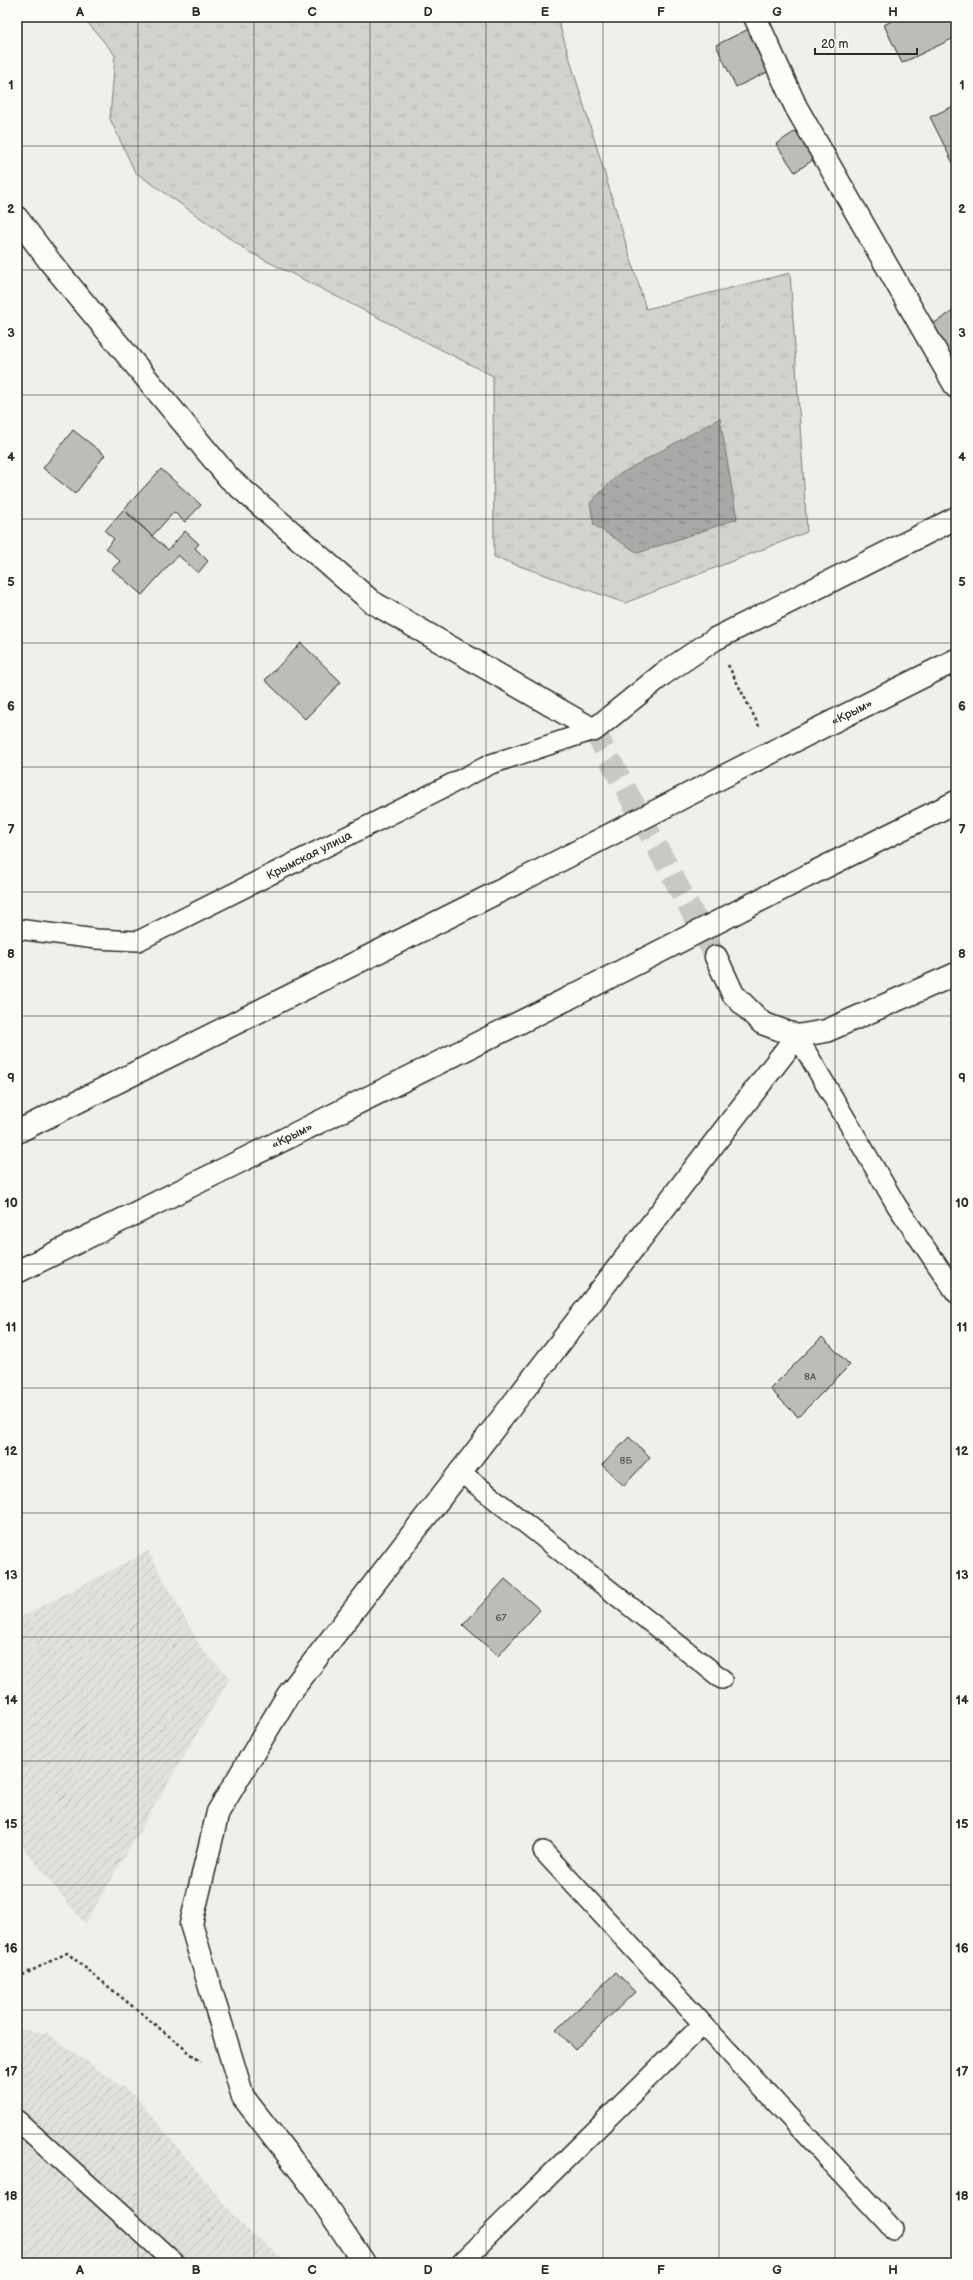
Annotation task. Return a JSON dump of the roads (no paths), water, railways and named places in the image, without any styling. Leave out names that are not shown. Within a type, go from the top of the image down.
[{"type":"main road","points":[[755,17],[796,107],[956,387]]},
{"type":"main road","points":[[17,218],[51,264],[229,478],[372,602],[594,730],[663,674],[715,639],[956,518]]},
{"type":"main road","name":"«Крым»","points":[[17,1132],[514,884],[748,764],[956,660]]},
{"type":"main road","name":"«Крым»","points":[[17,1272],[567,999],[956,802]]},
{"type":"main road","points":[[716,957],[733,994],[762,1023],[797,1036],[826,1031],[956,974]]},
{"type":"main road","points":[[364,2263],[313,2188],[243,2097],[191,1924],[218,1812],[288,1695],[797,1036]]},
{"type":"lane","name":"Крымская улица","points":[[17,929],[96,939],[138,941],[491,764],[594,730]]},
{"type":"lane","points":[[797,1036],[897,1206],[956,1293]]},
{"type":"lane","points":[[460,1471],[722,1679]]},
{"type":"lane","points":[[543,1851],[893,2229]]},
{"type":"lane","points":[[461,2263],[703,2024]]},
{"type":"lane","points":[[17,2120],[175,2263]]},
{"type":"water","points":[[720,418],[737,519],[638,553],[594,525],[590,503],[618,475]]},
{"type":"tunnel","points":[[594,730],[716,957]]}]
